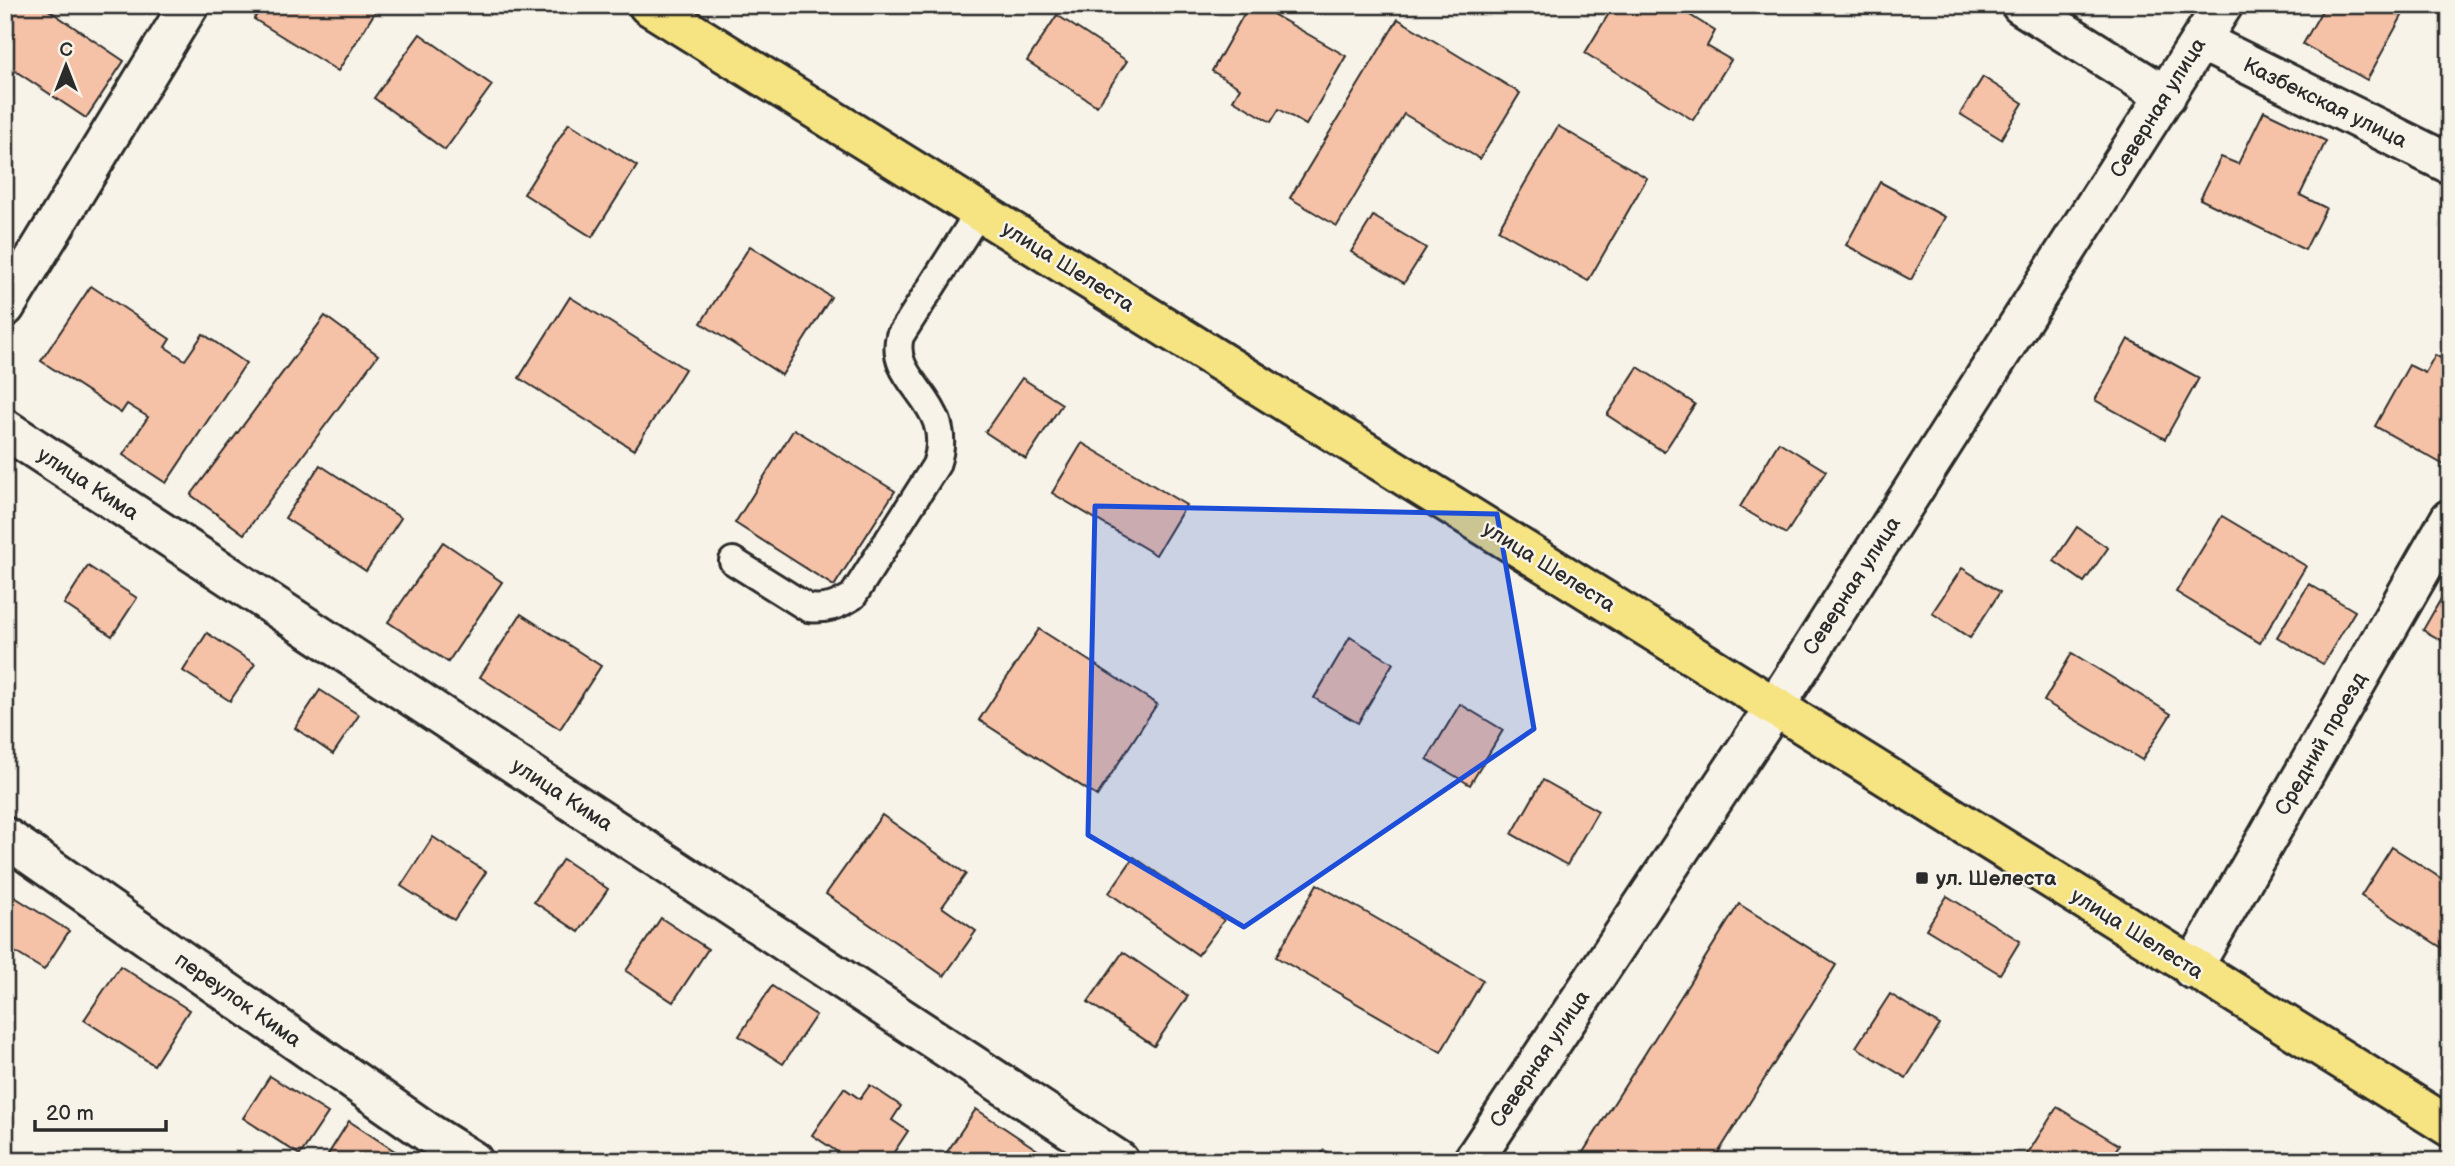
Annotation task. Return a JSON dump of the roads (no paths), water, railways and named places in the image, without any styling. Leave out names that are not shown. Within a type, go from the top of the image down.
[{"type":"main road","name":"улица Шелеста","points":[[649,5],[2192,969],[2450,1127]]},
{"type":"street","points":[[5,307],[189,5]]},
{"type":"street","points":[[2021,5],[2166,96]]},
{"type":"street","name":"Северная улица","points":[[1473,1161],[1774,708],[2223,5]]},
{"type":"street","name":"Казбекская улица","points":[[2201,41],[2450,164]]},
{"type":"street","name":"улица Кима","points":[[5,429],[1119,1161]]},
{"type":"street","name":"Средний проезд","points":[[2192,969],[2450,519]]},
{"type":"street","name":"переулок Кима","points":[[5,837],[430,1134],[473,1161]]},
{"type":"lane","points":[[733,561],[808,608],[822,610],[837,606],[853,596],[936,465],[941,436],[936,416],[904,368],[897,347],[900,336],[979,212]]},
{"type":"place","name":"ул. Шелеста","points":[[1922,878]]}]
